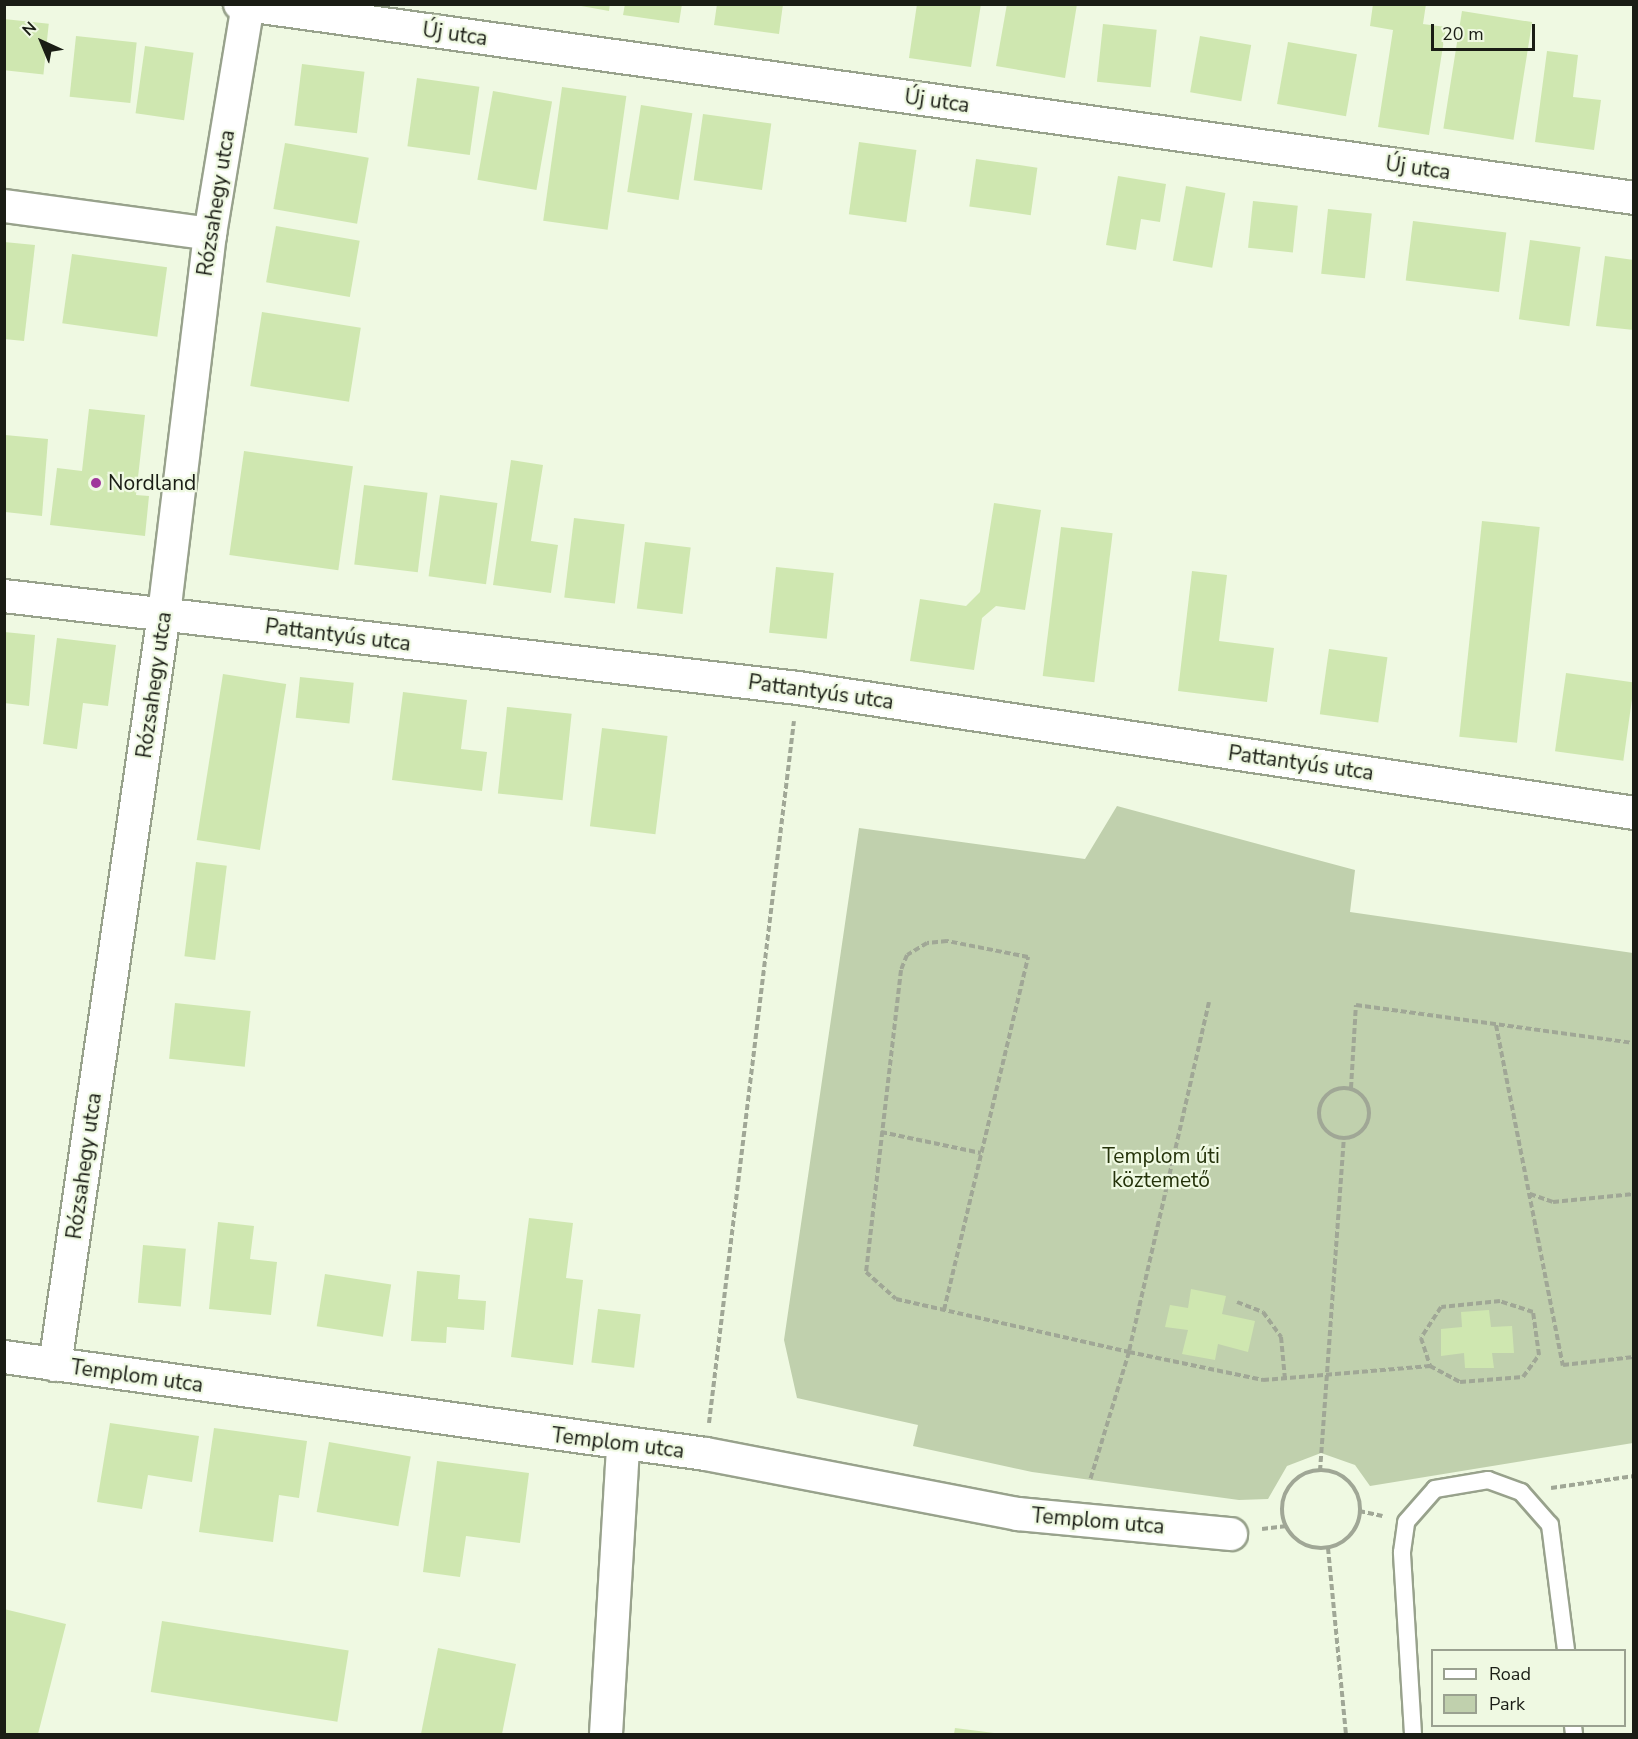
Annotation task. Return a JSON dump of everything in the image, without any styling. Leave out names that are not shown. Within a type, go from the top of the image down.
[{"type":"street","name":"Új utca","points":[[245,5],[1634,198]]},
{"type":"street","name":"Rózsahegy utca","points":[[54,1365],[164,615],[210,234],[245,5]]},
{"type":"street","points":[[4,206],[210,234]]},
{"type":"street","name":"Pattantyús utca","points":[[4,596],[798,688],[1634,813]]},
{"type":"street","name":"Templom utca","points":[[4,1357],[623,1445],[706,1454],[1018,1514],[1231,1534]]},
{"type":"street","points":[[606,1734],[623,1445]]},
{"type":"lane","points":[[1413,1734],[1402,1552],[1406,1522],[1435,1489],[1488,1480],[1521,1492],[1550,1525],[1566,1649]]},
{"type":"path","points":[[706,1454],[798,688]]},
{"type":"path","points":[[944,1310],[1028,957],[969,944],[927,943],[907,955],[901,970],[880,1132],[866,1272],[896,1299],[944,1310],[1129,1352],[1263,1380],[1431,1366],[1460,1382],[1523,1377],[1539,1355],[1533,1312],[1500,1301],[1441,1307],[1421,1338],[1431,1366]]},
{"type":"path","points":[[1090,1480],[1129,1352],[1209,1002]]},
{"type":"path","points":[[1351,1088],[1356,1005],[1496,1026],[1634,1043]]},
{"type":"path","points":[[1496,1026],[1563,1365],[1634,1357]]},
{"type":"path","points":[[1351,1088],[1365,1097],[1370,1112],[1360,1134],[1344,1138],[1328,1132],[1319,1110],[1326,1094],[1351,1088]]},
{"type":"path","points":[[880,1132],[981,1153]]},
{"type":"path","points":[[1320,1471],[1344,1138]]},
{"type":"path","points":[[1530,1194],[1553,1202],[1634,1194]]},
{"type":"path","points":[[1237,1302],[1263,1312],[1281,1337],[1285,1379]]},
{"type":"path","points":[[1320,1471],[1344,1478],[1358,1499],[1350,1535],[1328,1548],[1298,1540],[1282,1514],[1287,1489],[1296,1479],[1320,1471]]},
{"type":"path","points":[[1521,1492],[1634,1476]]},
{"type":"path","points":[[1328,1548],[1346,1734]]},
{"type":"green space","name":"Templom úti köztemető","points":[[1117,806],[1355,870],[1350,912],[1633,953],[1633,1443],[1370,1486],[1355,1465],[1321,1453],[1287,1466],[1268,1499],[1239,1500],[1032,1472],[913,1446],[918,1425],[797,1398],[784,1340],[859,828],[1085,859]]},
{"type":"building","points":[[570,4],[610,4],[609,11]]},
{"type":"building","points":[[625,4],[682,4],[679,23],[623,15]]},
{"type":"building","points":[[717,4],[783,4],[779,34],[714,25]]},
{"type":"building","points":[[917,4],[981,4],[971,67],[909,58]]},
{"type":"building","points":[[1007,4],[1077,4],[1065,78],[996,66]]},
{"type":"building","points":[[1373,4],[1426,4],[1423,24],[1446,27],[1429,135],[1378,127],[1393,30],[1370,26]]},
{"type":"building","points":[[1462,11],[1532,22],[1514,140],[1443,129]]},
{"type":"building","points":[[4,19],[49,24],[43,74],[4,70]]},
{"type":"building","points":[[1103,24],[1157,30],[1151,87],[1097,82]]},
{"type":"building","points":[[76,36],[137,42],[130,103],[70,97]]},
{"type":"building","points":[[1200,36],[1251,45],[1241,101],[1190,92]]},
{"type":"building","points":[[1288,42],[1357,54],[1346,116],[1277,104]]},
{"type":"building","points":[[145,46],[194,53],[184,120],[136,113]]},
{"type":"building","points":[[1547,51],[1578,55],[1573,97],[1601,100],[1594,150],[1535,142]]},
{"type":"building","points":[[302,64],[365,72],[357,133],[294,126]]},
{"type":"building","points":[[417,78],[479,87],[470,155],[407,146]]},
{"type":"building","points":[[562,87],[626,96],[608,230],[543,221]]},
{"type":"building","points":[[493,91],[552,101],[536,190],[477,180]]},
{"type":"building","points":[[641,105],[692,113],[679,200],[627,192]]},
{"type":"building","points":[[703,114],[771,124],[762,190],[694,180]]},
{"type":"building","points":[[859,142],[916,150],[906,222],[849,214]]},
{"type":"building","points":[[285,143],[369,158],[357,224],[273,209]]},
{"type":"building","points":[[976,159],[1037,168],[1031,215],[969,207]]},
{"type":"building","points":[[1118,176],[1166,184],[1160,222],[1141,219],[1136,250],[1106,245]]},
{"type":"building","points":[[1186,186],[1225,193],[1212,268],[1173,261]]},
{"type":"building","points":[[1253,201],[1298,206],[1293,252],[1248,248]]},
{"type":"building","points":[[1328,209],[1372,214],[1365,278],[1321,274]]},
{"type":"building","points":[[1413,221],[1506,232],[1499,292],[1406,281]]},
{"type":"building","points":[[276,226],[360,241],[350,297],[266,282]]},
{"type":"building","points":[[1530,240],[1581,247],[1569,326],[1519,319]]},
{"type":"building","points":[[4,242],[35,245],[24,341],[4,339]]},
{"type":"building","points":[[72,254],[167,267],[157,337],[62,323]]},
{"type":"building","points":[[1605,256],[1634,260],[1634,330],[1596,326]]},
{"type":"building","points":[[262,312],[361,328],[349,402],[250,386]]},
{"type":"building","name":"Nordland","points":[[89,409],[145,415],[136,495],[149,496],[145,536],[50,525],[57,468],[82,471]]},
{"type":"building","points":[[5,435],[48,439],[42,516],[5,512]]},
{"type":"building","points":[[244,451],[353,466],[338,570],[229,555]]},
{"type":"building","points":[[511,460],[543,465],[531,541],[558,545],[551,593],[493,585]]},
{"type":"building","points":[[364,485],[428,493],[418,572],[354,564]]},
{"type":"building","points":[[440,495],[497,503],[486,584],[429,576]]},
{"type":"building","points":[[994,503],[1041,510],[1025,610],[996,606],[982,618],[974,670],[910,661],[920,599],[966,606],[980,592]]},
{"type":"building","points":[[574,518],[625,524],[615,604],[564,597]]},
{"type":"building","points":[[1482,521],[1540,527],[1517,743],[1459,737]]},
{"type":"building","points":[[1061,527],[1113,533],[1094,682],[1043,676]]},
{"type":"building","points":[[645,542],[691,548],[682,614],[637,609]]},
{"type":"building","points":[[776,567],[834,573],[827,639],[769,633]]},
{"type":"building","points":[[1192,571],[1227,575],[1219,641],[1274,648],[1267,702],[1178,691]]},
{"type":"building","points":[[4,632],[35,635],[29,706],[4,703]]},
{"type":"building","points":[[57,638],[116,645],[108,706],[83,703],[77,749],[43,744]]},
{"type":"building","points":[[1329,649],[1387,657],[1378,723],[1320,714]]},
{"type":"building","points":[[1566,673],[1634,683],[1623,761],[1555,751]]},
{"type":"building","points":[[223,674],[286,684],[260,850],[197,840]]},
{"type":"building","points":[[300,677],[354,683],[349,723],[296,718]]},
{"type":"building","points":[[403,692],[467,700],[461,749],[487,752],[482,791],[392,780]]},
{"type":"building","points":[[507,707],[572,714],[563,800],[498,794]]},
{"type":"building","points":[[602,728],[668,736],[655,834],[590,826]]},
{"type":"building","points":[[196,862],[227,866],[215,960],[184,956]]},
{"type":"building","points":[[175,1003],[251,1011],[245,1067],[169,1059]]},
{"type":"building","points":[[529,1218],[573,1223],[566,1278],[583,1280],[573,1365],[511,1357]]},
{"type":"building","points":[[218,1222],[254,1226],[250,1259],[277,1262],[271,1315],[209,1309]]},
{"type":"building","points":[[143,1245],[186,1249],[181,1307],[138,1303]]},
{"type":"building","points":[[417,1271],[460,1275],[458,1299],[486,1301],[484,1330],[447,1327],[446,1343],[411,1341]]},
{"type":"building","points":[[325,1274],[391,1284],[383,1337],[317,1326]]},
{"type":"building","points":[[1191,1289],[1226,1296],[1222,1314],[1255,1321],[1248,1352],[1218,1344],[1215,1360],[1182,1354],[1188,1330],[1165,1327],[1170,1305],[1188,1308]]},
{"type":"building","points":[[598,1309],[641,1314],[634,1368],[591,1363]]},
{"type":"building","points":[[1489,1310],[1491,1327],[1512,1326],[1514,1353],[1492,1353],[1494,1368],[1465,1368],[1464,1353],[1441,1356],[1441,1329],[1462,1327],[1461,1312]]},
{"type":"building","points":[[110,1423],[199,1436],[192,1482],[148,1475],[142,1509],[97,1502]]},
{"type":"building","points":[[214,1428],[307,1441],[299,1498],[279,1495],[273,1542],[199,1532]]},
{"type":"building","points":[[329,1442],[411,1456],[398,1526],[317,1512]]},
{"type":"building","points":[[437,1461],[529,1473],[520,1543],[466,1536],[460,1577],[423,1572]]},
{"type":"building","points":[[4,1609],[66,1624],[38,1734],[4,1734]]},
{"type":"building","points":[[162,1621],[349,1651],[337,1722],[151,1692]]},
{"type":"building","points":[[438,1648],[516,1664],[502,1734],[421,1734]]},
{"type":"building","points":[[955,1728],[994,1733],[994,1734],[954,1734]]},
{"type":"place","name":"Nordland","points":[[96,483]]}]
